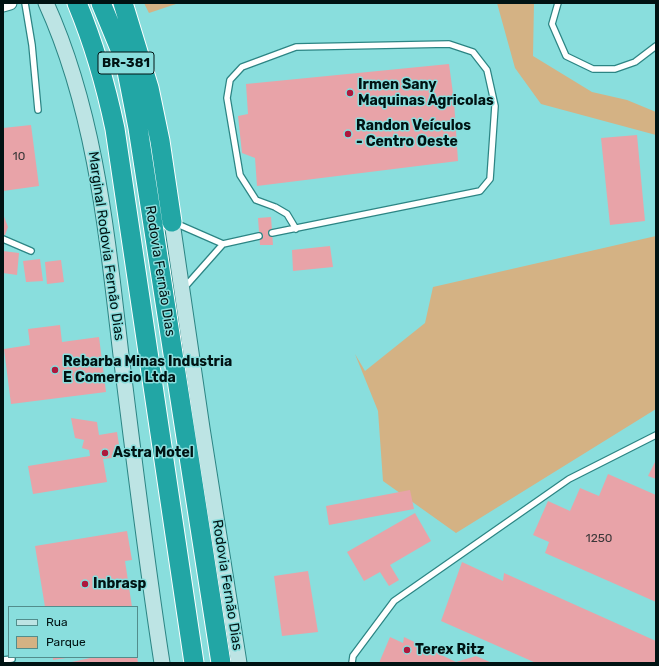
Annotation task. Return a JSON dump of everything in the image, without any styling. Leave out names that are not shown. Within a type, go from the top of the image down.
[{"type":"highway","name":"Rodovia Fernão Dias","points":[[77,3],[89,32],[101,69],[115,129],[194,663]]},
{"type":"highway","name":"Rodovia Fernão Dias","points":[[101,3],[125,61],[138,128],[221,663]]},
{"type":"highway","points":[[122,3],[149,88],[160,141],[172,222]]},
{"type":"main road","name":"Marginal Rodovia Fernão Dias","points":[[46,3],[60,34],[74,74],[90,135],[110,256],[143,538],[162,663]]},
{"type":"main road","name":"Rodovia Fernão Dias","points":[[172,222],[239,663]]},
{"type":"street","points":[[3,5],[10,3]]},
{"type":"lane","points":[[25,3],[32,45],[38,110]]},
{"type":"lane","points":[[558,3],[552,24],[566,56],[593,69],[615,69],[622,67],[635,62],[656,46]]},
{"type":"lane","points":[[272,233],[296,229],[480,191],[490,179],[494,106],[487,70],[473,52],[449,44],[296,47],[242,67],[230,80],[227,98],[240,175],[256,200],[275,207],[287,214],[296,229]]},
{"type":"lane","points":[[172,222],[223,244],[260,236]]},
{"type":"lane","points":[[3,239],[31,251]]},
{"type":"lane","points":[[182,290],[223,244]]},
{"type":"lane","points":[[352,663],[353,656],[394,601],[569,479],[656,435]]},
{"type":"lane","points":[[3,660],[12,659]]},
{"type":"green space","points":[[144,3],[179,3],[149,13]]},
{"type":"green space","points":[[497,3],[534,3],[533,56],[592,92],[627,100],[656,112],[656,135],[541,104],[515,68]]},
{"type":"green space","points":[[656,236],[656,409],[456,533],[383,481],[378,411],[355,354],[365,371],[425,323],[433,287]]},
{"type":"building","name":"Randon Veículos - Centro Oeste","points":[[449,64],[454,101],[458,161],[257,186],[255,158],[242,153],[238,116],[248,114],[246,84]]},
{"type":"building","points":[[31,125],[39,186],[3,191],[3,128]]},
{"type":"building","points":[[637,135],[645,221],[610,225],[601,138]]},
{"type":"building","points":[[3,214],[8,227],[5,235],[3,235]]},
{"type":"building","points":[[271,217],[273,245],[260,245],[258,218]]},
{"type":"building","points":[[330,246],[333,267],[293,271],[292,250]]},
{"type":"building","points":[[3,251],[19,253],[17,275],[3,273]]},
{"type":"building","points":[[40,259],[43,281],[26,282],[23,261]]},
{"type":"building","points":[[61,260],[64,282],[47,284],[45,262]]},
{"type":"building","name":"Rebarba Minas Industria E Comercio Ltda","points":[[60,325],[62,342],[99,337],[106,392],[11,404],[4,349],[30,345],[28,329]]},
{"type":"building","name":"Astra Motel","points":[[71,418],[97,422],[99,435],[117,432],[121,457],[103,459],[107,482],[33,494],[28,466],[90,456],[89,450],[82,448],[84,440],[75,438]]},
{"type":"building","points":[[656,460],[656,479],[648,476]]},
{"type":"building","points":[[608,474],[656,495],[656,602],[545,553],[549,542],[533,535],[548,501],[570,511],[580,488],[599,496]]},
{"type":"building","points":[[410,490],[414,509],[329,525],[326,506]]},
{"type":"building","points":[[415,513],[431,541],[390,565],[399,580],[389,586],[380,572],[364,581],[347,552]]},
{"type":"building","name":"Inbrasp","points":[[127,531],[132,560],[125,561],[132,606],[45,606],[35,546]]},
{"type":"building","points":[[462,562],[503,581],[504,573],[656,641],[656,663],[536,663],[441,621]]},
{"type":"building","points":[[308,571],[318,632],[282,636],[274,576]]},
{"type":"building","name":"Terex Ritz","points":[[390,637],[403,643],[404,637],[456,662],[476,656],[492,663],[379,663]]},
{"type":"building","points":[[53,658],[66,658],[53,660]]},
{"type":"building","points":[[90,658],[137,658],[138,663],[67,663]]},
{"type":"place","name":"Irmen Sany Maquinas Agricolas","points":[[350,93]]},
{"type":"place","name":"Randon Veículos - Centro Oeste","points":[[348,134]]},
{"type":"place","name":"Rebarba Minas Industria E Comercio Ltda","points":[[55,370]]},
{"type":"place","name":"Astra Motel","points":[[105,453]]},
{"type":"place","name":"Inbrasp","points":[[85,584]]},
{"type":"place","name":"Terex Ritz","points":[[407,650]]}]
